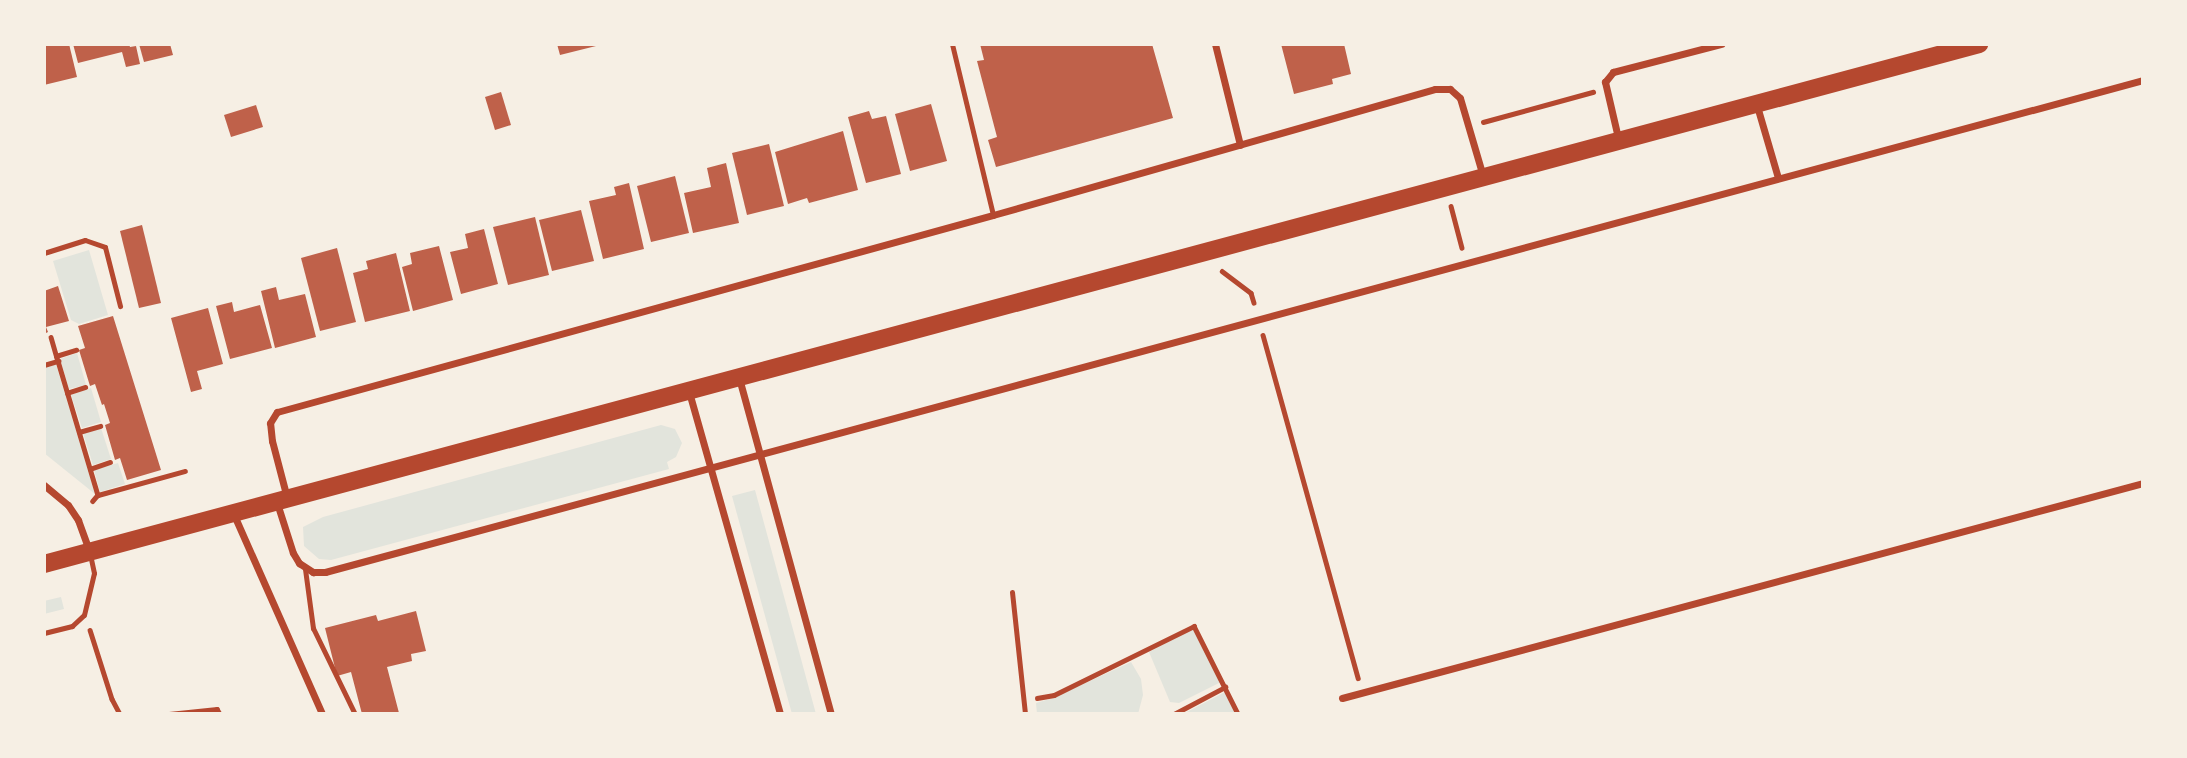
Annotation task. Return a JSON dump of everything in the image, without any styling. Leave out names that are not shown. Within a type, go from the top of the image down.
[{"type":"main road","points":[[44,564],[1757,106],[1979,44]]},
{"type":"street","points":[[1215,44],[1240,145]]},
{"type":"street","points":[[1619,142],[1605,82],[1613,72],[1721,44]]},
{"type":"street","points":[[1484,178],[1460,98],[1450,89],[1435,89],[993,215],[277,412],[270,423],[272,441],[293,554],[305,569],[325,572],[2143,80]]},
{"type":"street","points":[[1757,106],[1778,178]]},
{"type":"street","points":[[738,378],[831,714]]},
{"type":"street","points":[[689,392],[779,714]]},
{"type":"street","points":[[1342,698],[2143,483]]},
{"type":"street","points":[[44,485],[68,505],[89,551]]},
{"type":"street","points":[[233,514],[322,714]]},
{"type":"lane","points":[[952,44],[993,215]]},
{"type":"lane","points":[[44,253],[85,240],[105,247],[120,306]]},
{"type":"lane","points":[[44,634],[72,626],[84,615],[94,573],[89,551]]},
{"type":"lane","points":[[305,569],[313,628],[355,714]]},
{"type":"lane","points":[[1012,592],[1025,714]]},
{"type":"path","points":[[1469,125],[1606,89]]},
{"type":"path","points":[[1447,188],[1466,262]]},
{"type":"path","points":[[1213,274],[1223,271],[1251,293],[1362,692]]},
{"type":"path","points":[[51,337],[98,495]]},
{"type":"path","points":[[44,365],[76,350]]},
{"type":"path","points":[[67,393],[85,387]]},
{"type":"path","points":[[79,432],[100,426]]},
{"type":"path","points":[[90,469],[110,462]]},
{"type":"path","points":[[93,501],[98,495],[185,471]]},
{"type":"path","points":[[1023,701],[1054,695],[1194,626],[1238,714]]},
{"type":"path","points":[[97,650],[112,699],[120,714]]},
{"type":"path","points":[[1174,714],[1224,687]]},
{"type":"path","points":[[169,714],[217,709],[220,714]]},
{"type":"shaded area","points":[[89,250],[108,315],[79,324],[71,320],[53,261]]},
{"type":"shaded area","points":[[77,353],[86,385],[69,389],[60,359]]},
{"type":"shaded area","points":[[56,364],[95,494],[44,453],[44,368]]},
{"type":"shaded area","points":[[91,388],[101,422],[82,428],[71,395]]},
{"type":"shaded area","points":[[661,425],[675,429],[682,443],[676,457],[667,462],[669,469],[331,560],[319,559],[304,546],[303,527],[323,517]]},
{"type":"shaded area","points":[[101,428],[111,459],[93,465],[83,433]]},
{"type":"shaded area","points":[[118,463],[125,484],[100,492],[94,470]]},
{"type":"shaded area","points":[[755,490],[816,714],[792,714],[732,496]]},
{"type":"shaded area","points":[[61,597],[64,609],[44,614],[44,601]]},
{"type":"shaded area","points":[[1193,629],[1221,682],[1179,703],[1170,702],[1149,652]]},
{"type":"shaded area","points":[[1131,662],[1141,679],[1143,695],[1138,714],[1037,714],[1036,703],[1053,698]]},
{"type":"shaded area","points":[[1225,692],[1236,714],[1183,714]]},
{"type":"building","points":[[44,44],[69,44],[77,77],[44,85]]},
{"type":"building","points":[[73,44],[136,46],[140,64],[126,67],[122,52],[78,63]]},
{"type":"building","points":[[139,44],[170,44],[173,55],[144,62]]},
{"type":"building","points":[[557,44],[600,44],[600,45],[560,55]]},
{"type":"building","points":[[980,44],[1152,44],[1173,118],[996,167],[988,140],[997,137],[977,61],[984,60]]},
{"type":"building","points":[[1281,44],[1344,44],[1351,74],[1332,79],[1333,84],[1294,94]]},
{"type":"building","points":[[501,92],[511,125],[495,130],[485,97]]},
{"type":"building","points":[[931,104],[947,161],[910,171],[895,114]]},
{"type":"building","points":[[256,105],[263,127],[231,137],[224,115]]},
{"type":"building","points":[[869,111],[872,119],[886,116],[901,174],[866,183],[848,117]]},
{"type":"building","points":[[843,131],[858,190],[809,203],[807,198],[788,204],[775,152]]},
{"type":"building","points":[[769,144],[784,206],[747,215],[732,153]]},
{"type":"building","points":[[726,163],[739,223],[693,233],[684,193],[711,187],[707,168]]},
{"type":"building","points":[[675,176],[689,233],[651,242],[637,186]]},
{"type":"building","points":[[629,183],[644,249],[603,259],[589,201],[616,195],[614,187]]},
{"type":"building","points":[[581,210],[594,261],[552,271],[539,220]]},
{"type":"building","points":[[535,217],[549,275],[508,285],[493,227]]},
{"type":"building","points":[[142,225],[161,303],[139,308],[120,231]]},
{"type":"building","points":[[484,229],[498,284],[461,294],[450,252],[468,248],[465,234]]},
{"type":"building","points":[[439,246],[453,300],[413,311],[402,267],[412,264],[410,253]]},
{"type":"building","points":[[337,248],[356,322],[320,331],[301,258]]},
{"type":"building","points":[[396,253],[410,311],[365,322],[353,273],[368,269],[366,261]]},
{"type":"building","points":[[58,286],[69,321],[46,327],[48,332],[44,334],[44,291]]},
{"type":"building","points":[[276,287],[279,300],[305,294],[316,337],[275,348],[261,291]]},
{"type":"building","points":[[232,302],[234,312],[260,305],[272,348],[230,359],[216,306]]},
{"type":"building","points":[[208,308],[223,364],[197,371],[202,389],[191,392],[171,318]]},
{"type":"building","points":[[113,316],[161,470],[127,480],[120,458],[115,460],[105,425],[110,423],[104,404],[102,405],[95,384],[90,386],[79,350],[85,348],[78,326]]},
{"type":"building","points":[[416,611],[426,651],[411,654],[412,661],[387,667],[399,713],[362,714],[351,672],[337,676],[325,628],[376,615],[378,621]]}]
